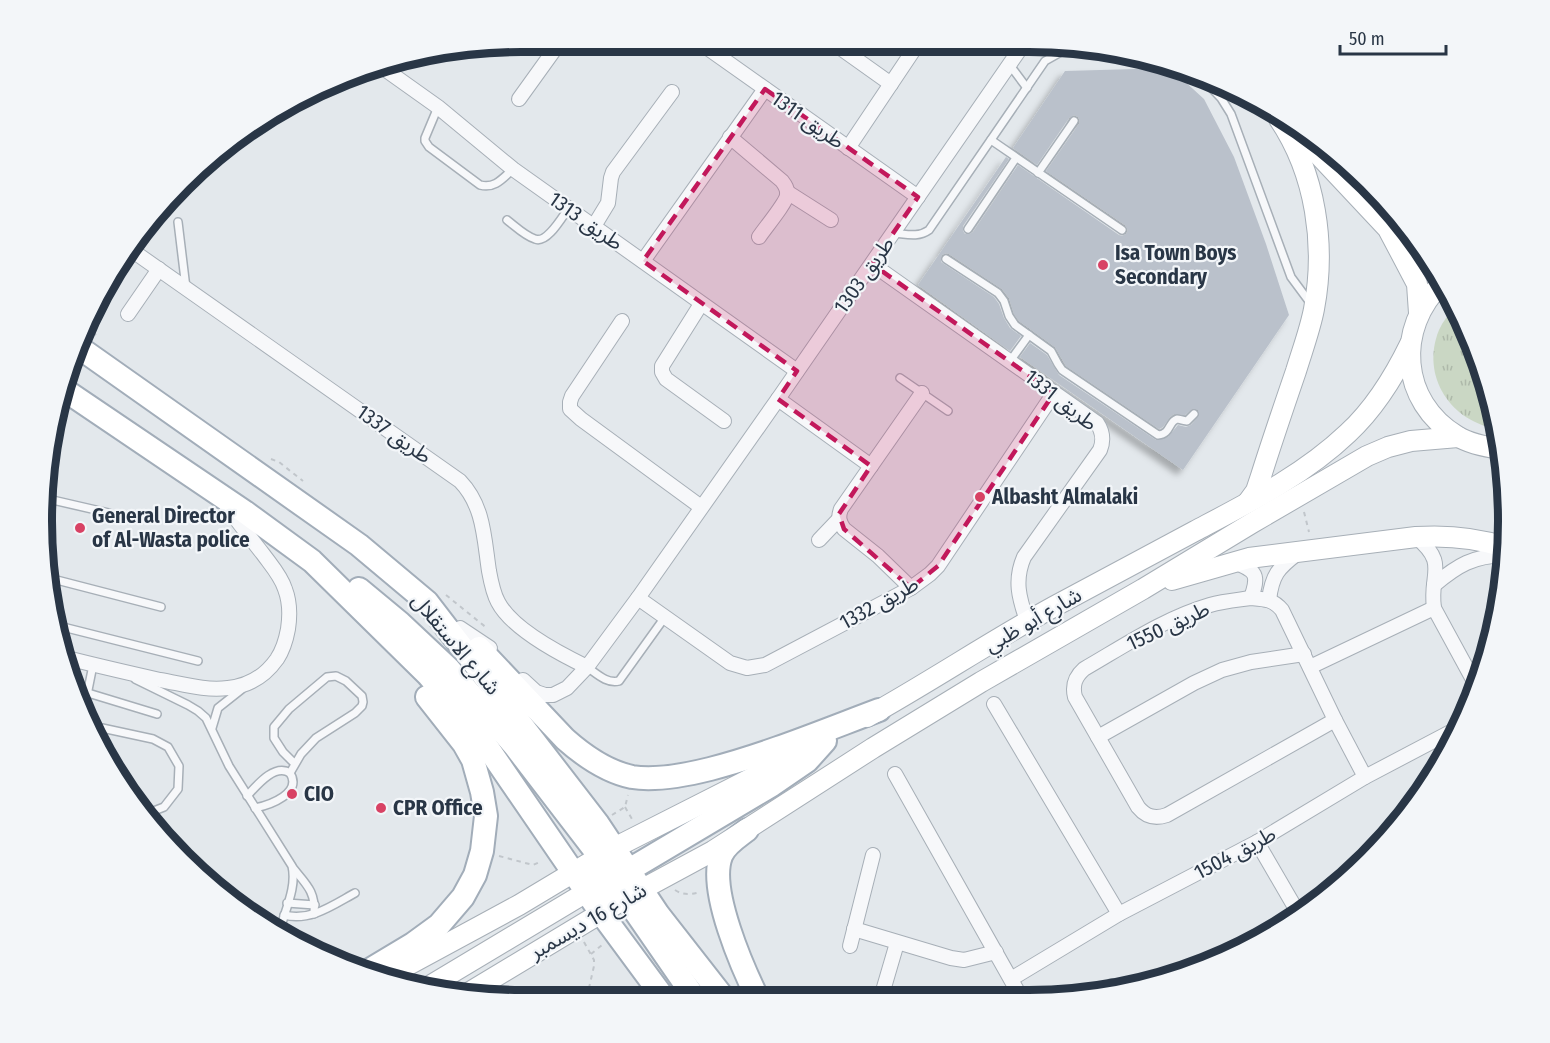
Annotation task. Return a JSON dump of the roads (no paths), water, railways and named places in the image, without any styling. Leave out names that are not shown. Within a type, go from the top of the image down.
[{"type":"main road","points":[[1248,503],[1261,476],[1314,311],[1319,273],[1319,245],[1313,198],[1302,162],[1285,130]]},
{"type":"main road","points":[[1311,147],[1388,229],[1417,284],[1419,313]]},
{"type":"main road","points":[[1436,289],[1419,313],[1413,328],[1410,366],[1416,387],[1426,407],[1440,424],[1458,437],[1478,446],[1491,448]]},
{"type":"main road","name":"شارع أبو ظبي","points":[[825,741],[1027,621],[1248,503],[1305,468],[1330,450],[1368,412],[1384,391],[1410,344]]},
{"type":"main road","name":"شارع الاستقلال","points":[[84,352],[359,545],[427,603],[553,765],[619,875],[658,914],[717,990]]},
{"type":"main road","name":"شارع الاستقلال","points":[[70,394],[259,522],[312,561],[428,675],[479,735],[601,913],[658,990]]},
{"type":"main road","name":"شارع أبو ظبي","points":[[713,851],[981,682],[1367,456],[1411,441],[1458,437]]},
{"type":"main road","points":[[1143,589],[1234,562],[1416,537],[1438,536],[1469,539],[1496,545]]},
{"type":"main road","points":[[312,561],[344,577],[400,623],[448,668],[514,745],[619,875],[690,990]]},
{"type":"main road","points":[[427,603],[445,614],[460,628],[580,752],[632,777],[665,777],[730,764],[879,711]]},
{"type":"main road","points":[[357,605],[464,744],[473,760],[486,816],[482,851],[475,875],[463,897],[439,925],[375,967]]},
{"type":"main road","points":[[393,973],[574,873],[619,875],[772,785],[807,761],[825,741]]},
{"type":"main road","points":[[747,830],[726,847],[721,856],[718,874],[723,907],[754,990]]},
{"type":"main road","name":"شارع 16 ديسمبر","points":[[437,982],[619,875],[713,851]]},
{"type":"main road","points":[[601,913],[619,875]]},
{"type":"main road","name":"شارع 16 ديسمبر","points":[[477,988],[601,913]]},
{"type":"street","points":[[519,99],[553,52]]},
{"type":"street","name":"طريق 1311","points":[[723,52],[765,89],[918,197]]},
{"type":"street","points":[[846,52],[891,84]]},
{"type":"street","points":[[848,147],[912,52]]},
{"type":"street","name":"طريق 1303","points":[[460,628],[494,651],[532,688],[542,694],[553,695],[567,688],[587,667],[638,598],[1018,52]]},
{"type":"street","name":"طريق 1313","points":[[388,72],[438,107],[513,169],[797,371]]},
{"type":"street","points":[[643,261],[765,89]]},
{"type":"street","points":[[594,226],[608,203],[613,172],[672,92]]},
{"type":"street","points":[[730,137],[782,181],[787,192],[831,220]]},
{"type":"street","points":[[759,237],[785,199],[787,192]]},
{"type":"street","name":"طريق 1337","points":[[137,254],[460,480],[471,494],[479,510],[491,584],[502,608],[514,622],[537,638],[587,667]]},
{"type":"street","name":"طريق 1331","points":[[872,264],[1097,423],[1102,433],[1100,450],[1020,565],[1018,593],[1027,621]]},
{"type":"street","points":[[128,314],[159,269]]},
{"type":"street","points":[[701,304],[662,366],[662,372],[666,379],[724,421]]},
{"type":"street","points":[[622,321],[572,396],[570,409],[701,507]]},
{"type":"street","points":[[819,540],[839,519],[841,509],[922,393]]},
{"type":"street","name":"طريق 1332","points":[[638,598],[730,663],[747,668],[765,665],[911,588],[930,574],[938,566],[1054,393]]},
{"type":"street","points":[[778,399],[872,466]]},
{"type":"street","points":[[73,660],[200,688],[229,688],[248,685],[271,667],[281,653],[289,620],[289,603],[285,587],[277,572],[217,494]]},
{"type":"street","points":[[839,519],[844,529],[878,556],[911,588]]},
{"type":"street","points":[[1416,537],[1427,546],[1434,559],[1432,596],[1434,608],[1471,677]]},
{"type":"street","points":[[1300,552],[1286,562],[1276,574],[1269,600],[1282,610],[1365,777]]},
{"type":"street","points":[[1434,585],[1465,562],[1496,556]]},
{"type":"street","points":[[1234,562],[1251,570],[1254,574],[1256,584],[1251,598]]},
{"type":"street","name":"طريق 1550","points":[[1269,600],[1251,598],[1228,601],[1209,605],[1173,619],[1084,669],[1074,681],[1075,697],[1138,807],[1143,813],[1159,818],[1335,720]]},
{"type":"street","points":[[1098,737],[1201,679],[1222,670],[1251,662],[1307,660],[1434,608]]},
{"type":"street","points":[[994,704],[1119,914]]},
{"type":"street","name":"طريق 1504","points":[[1011,979],[1119,914],[1257,842],[1365,777],[1446,734]]},
{"type":"street","points":[[896,774],[1017,990]]},
{"type":"street","points":[[1257,842],[1295,907]]},
{"type":"street","points":[[850,946],[873,855]]},
{"type":"street","points":[[854,929],[951,958],[964,960],[996,952]]},
{"type":"street","points":[[883,990],[897,943]]},
{"type":"lane","points":[[893,233],[918,236],[929,230],[1045,61],[1059,54]]},
{"type":"lane","points":[[1009,64],[1027,88]]},
{"type":"lane","points":[[1214,91],[1231,114],[1291,277],[1307,297],[1314,311]]},
{"type":"lane","points":[[438,107],[425,138],[429,147],[484,187],[495,185],[513,169]]},
{"type":"lane","points":[[1038,173],[1074,121]]},
{"type":"lane","points":[[991,140],[1122,230]]},
{"type":"lane","points":[[968,229],[1016,158]]},
{"type":"lane","points":[[507,220],[534,239],[540,240],[546,238],[568,208]]},
{"type":"lane","points":[[178,222],[186,288]]},
{"type":"lane","points":[[946,259],[998,293],[1007,305],[1011,320],[1015,325],[1051,351],[1062,370],[1158,435],[1165,433],[1175,420],[1187,421],[1194,414]]},
{"type":"lane","points":[[1010,361],[1029,335]]},
{"type":"lane","points":[[900,378],[948,411]]},
{"type":"lane","points":[[53,500],[109,513]]},
{"type":"lane","points":[[57,580],[161,607]]},
{"type":"lane","points":[[587,667],[608,681],[619,681],[665,617]]},
{"type":"lane","points":[[65,627],[198,661]]},
{"type":"lane","points":[[87,698],[93,665]]},
{"type":"lane","points":[[117,670],[198,711],[206,718],[229,766],[292,866],[311,891],[315,905],[314,914]]},
{"type":"lane","points":[[290,773],[301,754],[316,738],[362,706],[362,696],[346,681],[336,676],[327,677],[289,709],[274,727],[274,738],[295,764]]},
{"type":"lane","points":[[212,728],[218,708],[248,685]]},
{"type":"lane","points":[[88,693],[157,714]]},
{"type":"lane","points":[[101,728],[153,739],[168,747],[179,766],[178,789],[165,807],[153,812]]},
{"type":"lane","points":[[248,796],[264,779],[276,771],[290,773],[293,777],[294,783],[289,791],[272,804],[255,808]]},
{"type":"lane","points":[[281,924],[294,875],[292,866]]},
{"type":"lane","points":[[284,915],[299,918],[314,914],[355,893]]},
{"type":"lane","points":[[287,903],[315,905]]},
{"type":"place","name":"Isa Town Boys Secondary","points":[[1103,265]]},
{"type":"place","name":"Albasht Almalaki","points":[[980,497]]},
{"type":"place","name":"General Director of Al-Wasta police","points":[[80,528]]},
{"type":"place","name":"CIO","points":[[292,794]]},
{"type":"place","name":"CPR Office","points":[[381,808]]}]
